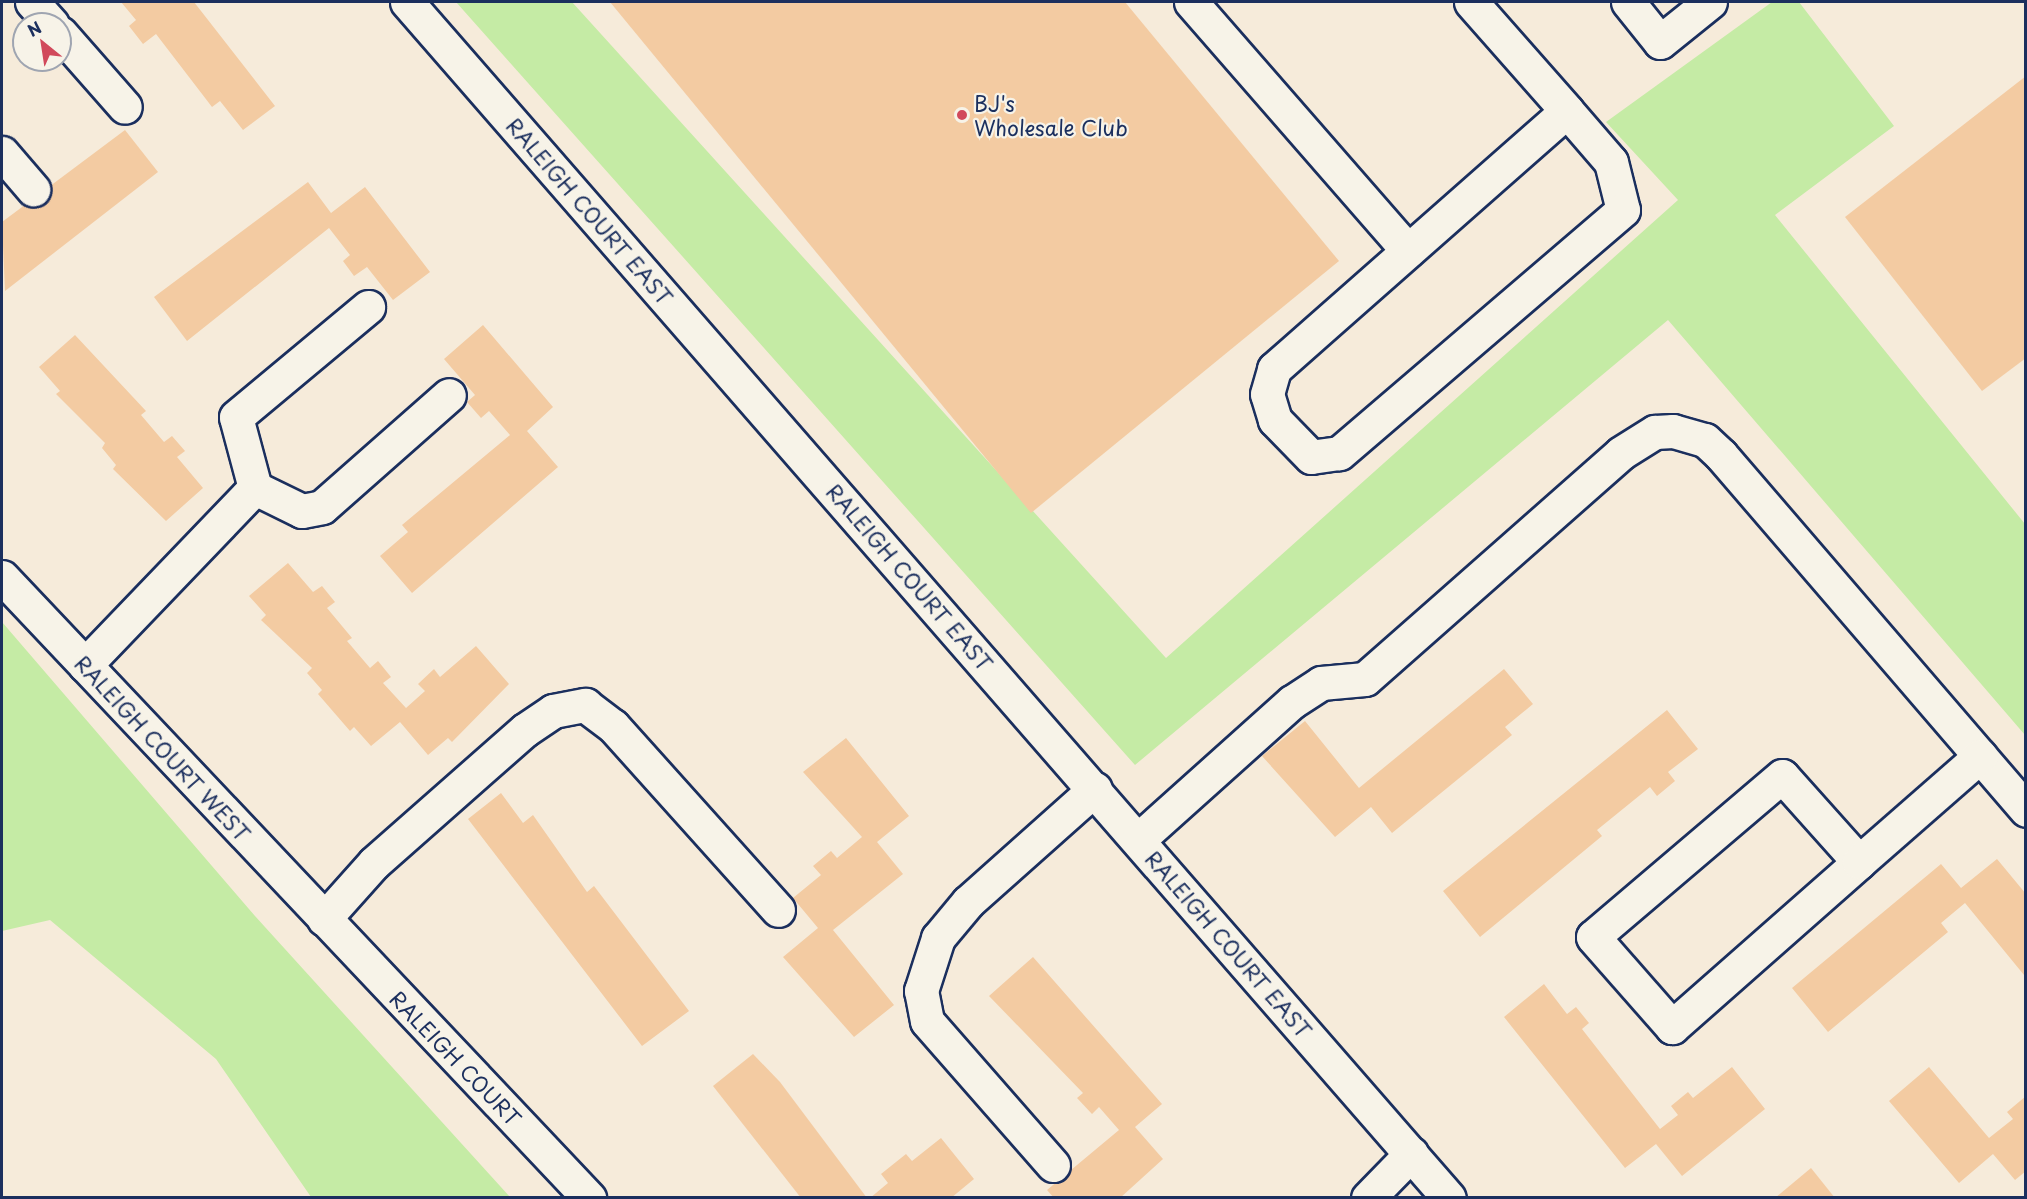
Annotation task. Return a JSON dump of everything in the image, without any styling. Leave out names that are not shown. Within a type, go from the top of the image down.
[{"type":"street","name":"RALEIGH COURT EAST","points":[[407,2],[1449,1197]]},
{"type":"street","points":[[1191,2],[1408,251]]},
{"type":"street","points":[[1471,2],[1567,111],[1611,162],[1623,210],[1338,453],[1311,457],[1275,420],[1268,394],[1274,369],[1567,111]]},
{"type":"street","points":[[1628,2],[1660,42],[1710,2]]},
{"type":"street","points":[[72,47],[125,107]]},
{"type":"street","points":[[2,153],[33,189]]},
{"type":"street","points":[[368,308],[236,417],[255,488],[302,511],[322,507],[449,395]]},
{"type":"street","points":[[1138,840],[1292,702],[1321,683],[1365,679],[1621,453],[1655,432],[1705,440],[1721,455],[2025,810]]},
{"type":"street","points":[[85,665],[255,488]]},
{"type":"street","name":"RALEIGH COURT WEST","points":[[2,577],[324,919]]},
{"type":"street","points":[[324,919],[374,863],[525,730],[553,711],[585,705],[613,726],[778,910]]},
{"type":"street","points":[[1859,862],[1782,776],[1593,937],[1671,1026],[1859,862],[1980,756]]},
{"type":"street","points":[[1053,1165],[927,1021],[921,991],[938,938],[960,911],[1095,789]]},
{"type":"street","name":"RALEIGH COURT","points":[[324,919],[589,1197]]},
{"type":"street","points":[[1368,1197],[1411,1154]]},
{"type":"green space","points":[[456,2],[572,2],[1166,658],[1678,200],[1606,122],[1772,2],[1799,2],[1894,126],[1775,215],[2025,524],[2025,735],[1668,320],[1135,765]]},
{"type":"green space","points":[[2,622],[255,916],[510,1197],[311,1197],[216,1059],[50,920],[2,931]]},
{"type":"building","points":[[121,2],[194,2],[275,106],[243,130],[220,101],[212,107],[156,34],[143,44],[129,26],[136,20]]},
{"type":"building","points":[[610,2],[1125,2],[1339,261],[1031,513]]},
{"type":"building","points":[[2026,76],[2026,358],[1982,391],[1845,217]]},
{"type":"building","points":[[125,130],[158,172],[5,291],[2,222]]},
{"type":"building","points":[[308,182],[331,213],[365,187],[430,272],[393,300],[367,267],[354,276],[343,261],[350,255],[329,228],[187,341],[154,297]]},
{"type":"building","points":[[483,325],[553,407],[527,431],[558,467],[412,593],[380,556],[408,532],[402,525],[510,435],[489,411],[481,418],[467,402],[475,395],[444,359]]},
{"type":"building","points":[[75,335],[146,411],[141,415],[164,442],[172,436],[185,451],[177,457],[203,488],[166,521],[113,469],[116,465],[102,448],[105,443],[56,394],[60,391],[39,367]]},
{"type":"building","points":[[288,563],[313,592],[322,586],[335,602],[327,608],[352,638],[347,641],[370,668],[378,661],[391,677],[383,683],[406,708],[425,691],[418,684],[434,669],[440,677],[476,646],[509,684],[452,742],[448,738],[428,755],[400,722],[371,746],[354,727],[350,731],[318,694],[322,690],[307,673],[312,668],[261,620],[266,615],[249,596]]},
{"type":"building","points":[[1504,669],[1533,704],[1505,727],[1512,735],[1392,833],[1371,807],[1335,837],[1262,756],[1305,721],[1359,788]]},
{"type":"building","points":[[1667,710],[1698,749],[1668,772],[1675,781],[1657,796],[1650,787],[1597,830],[1602,836],[1480,937],[1443,891]]},
{"type":"building","points":[[846,738],[909,816],[877,842],[903,874],[833,930],[894,1005],[854,1037],[783,957],[818,928],[793,898],[821,875],[813,866],[831,851],[837,858],[862,837],[803,772]]},
{"type":"building","points":[[501,793],[523,823],[533,815],[587,892],[594,886],[689,1011],[642,1046],[468,819]]},
{"type":"building","points":[[1997,859],[2026,894],[2024,975],[1965,903],[1941,923],[1948,932],[1828,1032],[1792,988],[1941,864],[1961,888]]},
{"type":"building","points":[[1033,957],[1162,1104],[1135,1127],[1163,1159],[1120,1198],[1054,1198],[1047,1190],[1119,1130],[1099,1107],[1092,1114],[1077,1098],[1083,1093],[989,996]]},
{"type":"building","points":[[1544,984],[1567,1014],[1576,1007],[1589,1023],[1582,1029],[1660,1129],[1678,1115],[1671,1106],[1688,1092],[1693,1098],[1732,1067],[1765,1109],[1682,1176],[1656,1144],[1625,1168],[1504,1017]]},
{"type":"building","points":[[753,1054],[780,1082],[867,1198],[801,1198],[713,1086]]},
{"type":"building","points":[[1929,1067],[1989,1138],[2013,1119],[2007,1112],[2026,1096],[2026,1171],[2015,1180],[1993,1154],[1959,1183],[1889,1101]]},
{"type":"building","points":[[941,1138],[974,1179],[951,1198],[870,1198],[888,1183],[881,1174],[906,1154],[912,1161]]},
{"type":"building","points":[[1811,1168],[1835,1198],[1775,1198]]},
{"type":"place","name":"BJ's Wholesale Club","points":[[962,115]]}]
